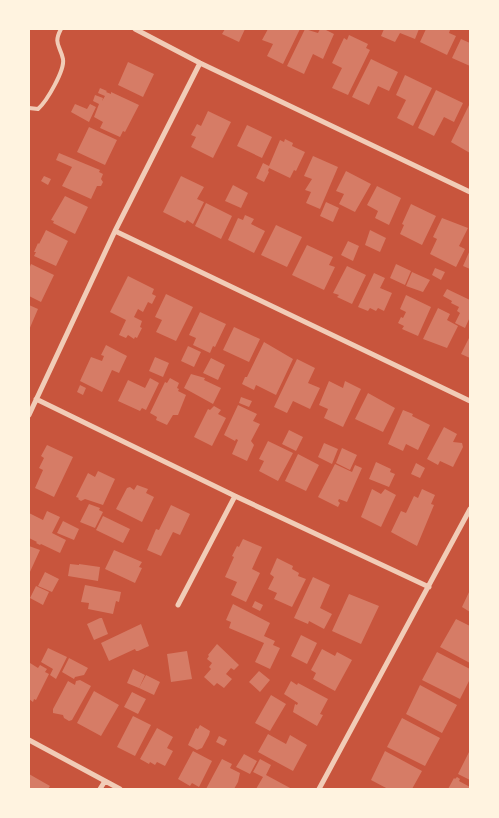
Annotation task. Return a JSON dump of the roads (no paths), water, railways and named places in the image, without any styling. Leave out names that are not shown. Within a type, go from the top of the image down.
[{"type":"street","points":[[135,29],[200,63],[470,192]]},
{"type":"street","points":[[29,415],[115,231],[200,63]]},
{"type":"street","points":[[115,231],[470,401]]},
{"type":"street","points":[[36,399],[428,587]]},
{"type":"street","points":[[178,605],[235,496]]},
{"type":"street","points":[[319,789],[470,509]]},
{"type":"street","points":[[29,740],[120,789]]},
{"type":"street","points":[[100,789],[104,781]]},
{"type":"lane","points":[[29,108],[38,109],[44,103],[63,67],[63,59],[56,43],[60,29]]}]
